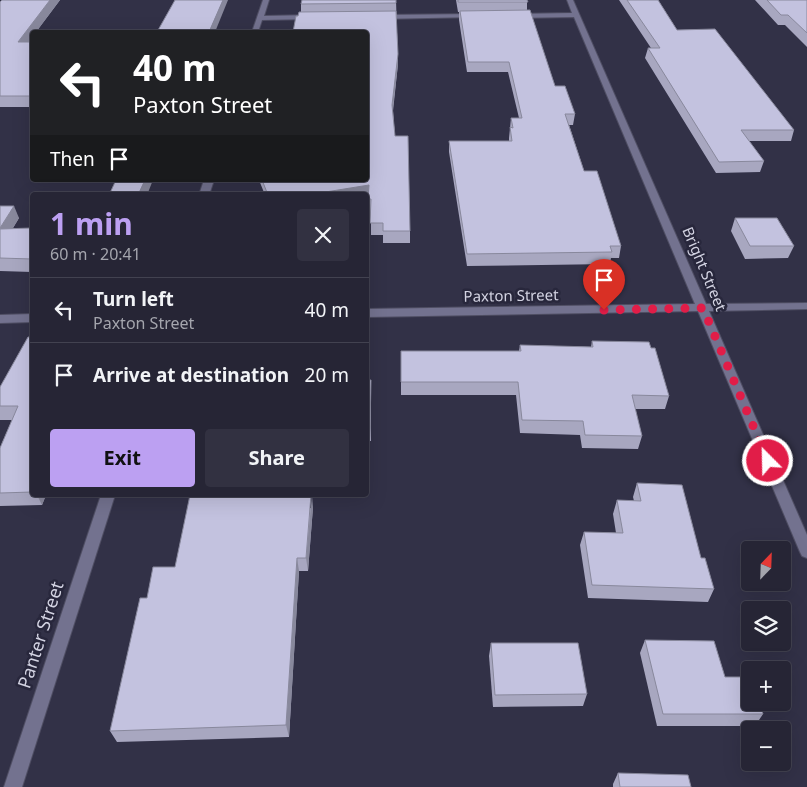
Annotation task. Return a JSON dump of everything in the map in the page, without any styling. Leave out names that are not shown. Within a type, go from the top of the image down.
[{"type":"street","points":[[256,30],[266,0]]},
{"type":"street","name":"Bright Street","points":[[570,0],[807,552]]},
{"type":"street","points":[[510,16],[576,15]]},
{"type":"street","points":[[376,17],[481,16]]},
{"type":"street","points":[[260,18],[318,17]]},
{"type":"street","name":"Paxton Street","points":[[369,313],[807,306]]},
{"type":"street","points":[[0,319],[30,318]]},
{"type":"street","name":"Panter Street","points":[[13,787],[107,497]]},
{"type":"building","points":[[2,0],[50,0],[18,42],[30,42],[30,96],[0,96],[0,2]]},
{"type":"building","points":[[175,0],[223,0],[210,30],[158,30]]},
{"type":"building","points":[[302,0],[396,0],[396,3],[301,4]]},
{"type":"building","points":[[458,0],[527,0],[528,2],[458,2]]},
{"type":"building","points":[[627,0],[658,0],[677,30],[715,29],[794,130],[741,130],[764,161],[719,162],[648,48],[660,48]]},
{"type":"building","points":[[767,0],[807,0],[807,33],[788,15],[781,15]]},
{"type":"building","points":[[530,10],[555,86],[565,86],[575,114],[565,114],[584,171],[597,171],[621,246],[610,246],[612,252],[467,254],[449,141],[512,141],[510,127],[513,128],[511,118],[522,118],[509,62],[468,62],[460,11]]},
{"type":"building","points":[[396,11],[398,54],[392,105],[395,136],[408,136],[410,231],[383,231],[383,223],[370,223],[371,199],[369,199],[369,185],[326,192],[267,192],[263,182],[369,182],[369,30],[293,30],[296,16],[298,16],[299,12]]},
{"type":"building","points":[[115,182],[144,182],[139,192],[110,192]]},
{"type":"building","points":[[0,206],[14,206],[0,228]]},
{"type":"building","points":[[735,218],[777,218],[794,246],[750,246]]},
{"type":"building","points":[[30,228],[30,259],[0,258],[0,229]]},
{"type":"building","points":[[28,337],[30,337],[30,492],[0,493],[0,448],[18,406],[0,406],[0,387]]},
{"type":"building","points":[[592,341],[649,342],[651,348],[655,348],[669,396],[632,395],[642,436],[585,435],[583,421],[522,420],[518,382],[401,382],[401,351],[521,351],[520,345],[593,347]]},
{"type":"building","points":[[369,380],[371,380],[370,427]]},
{"type":"building","points":[[637,483],[682,485],[701,558],[705,558],[714,589],[592,585],[584,532],[623,533],[617,500],[641,501]]},
{"type":"building","points":[[190,497],[311,497],[306,558],[297,558],[286,725],[110,731],[140,598],[147,598],[153,567],[175,567]]},
{"type":"building","points":[[645,640],[714,641],[725,677],[741,677],[741,711],[762,711],[763,714],[663,714]]},
{"type":"building","points":[[491,643],[578,643],[587,694],[495,695]]},
{"type":"building","points":[[618,773],[688,775],[691,787],[620,787]]},
{"type":"route","points":[[604,310],[703,308],[768,461]]}]
